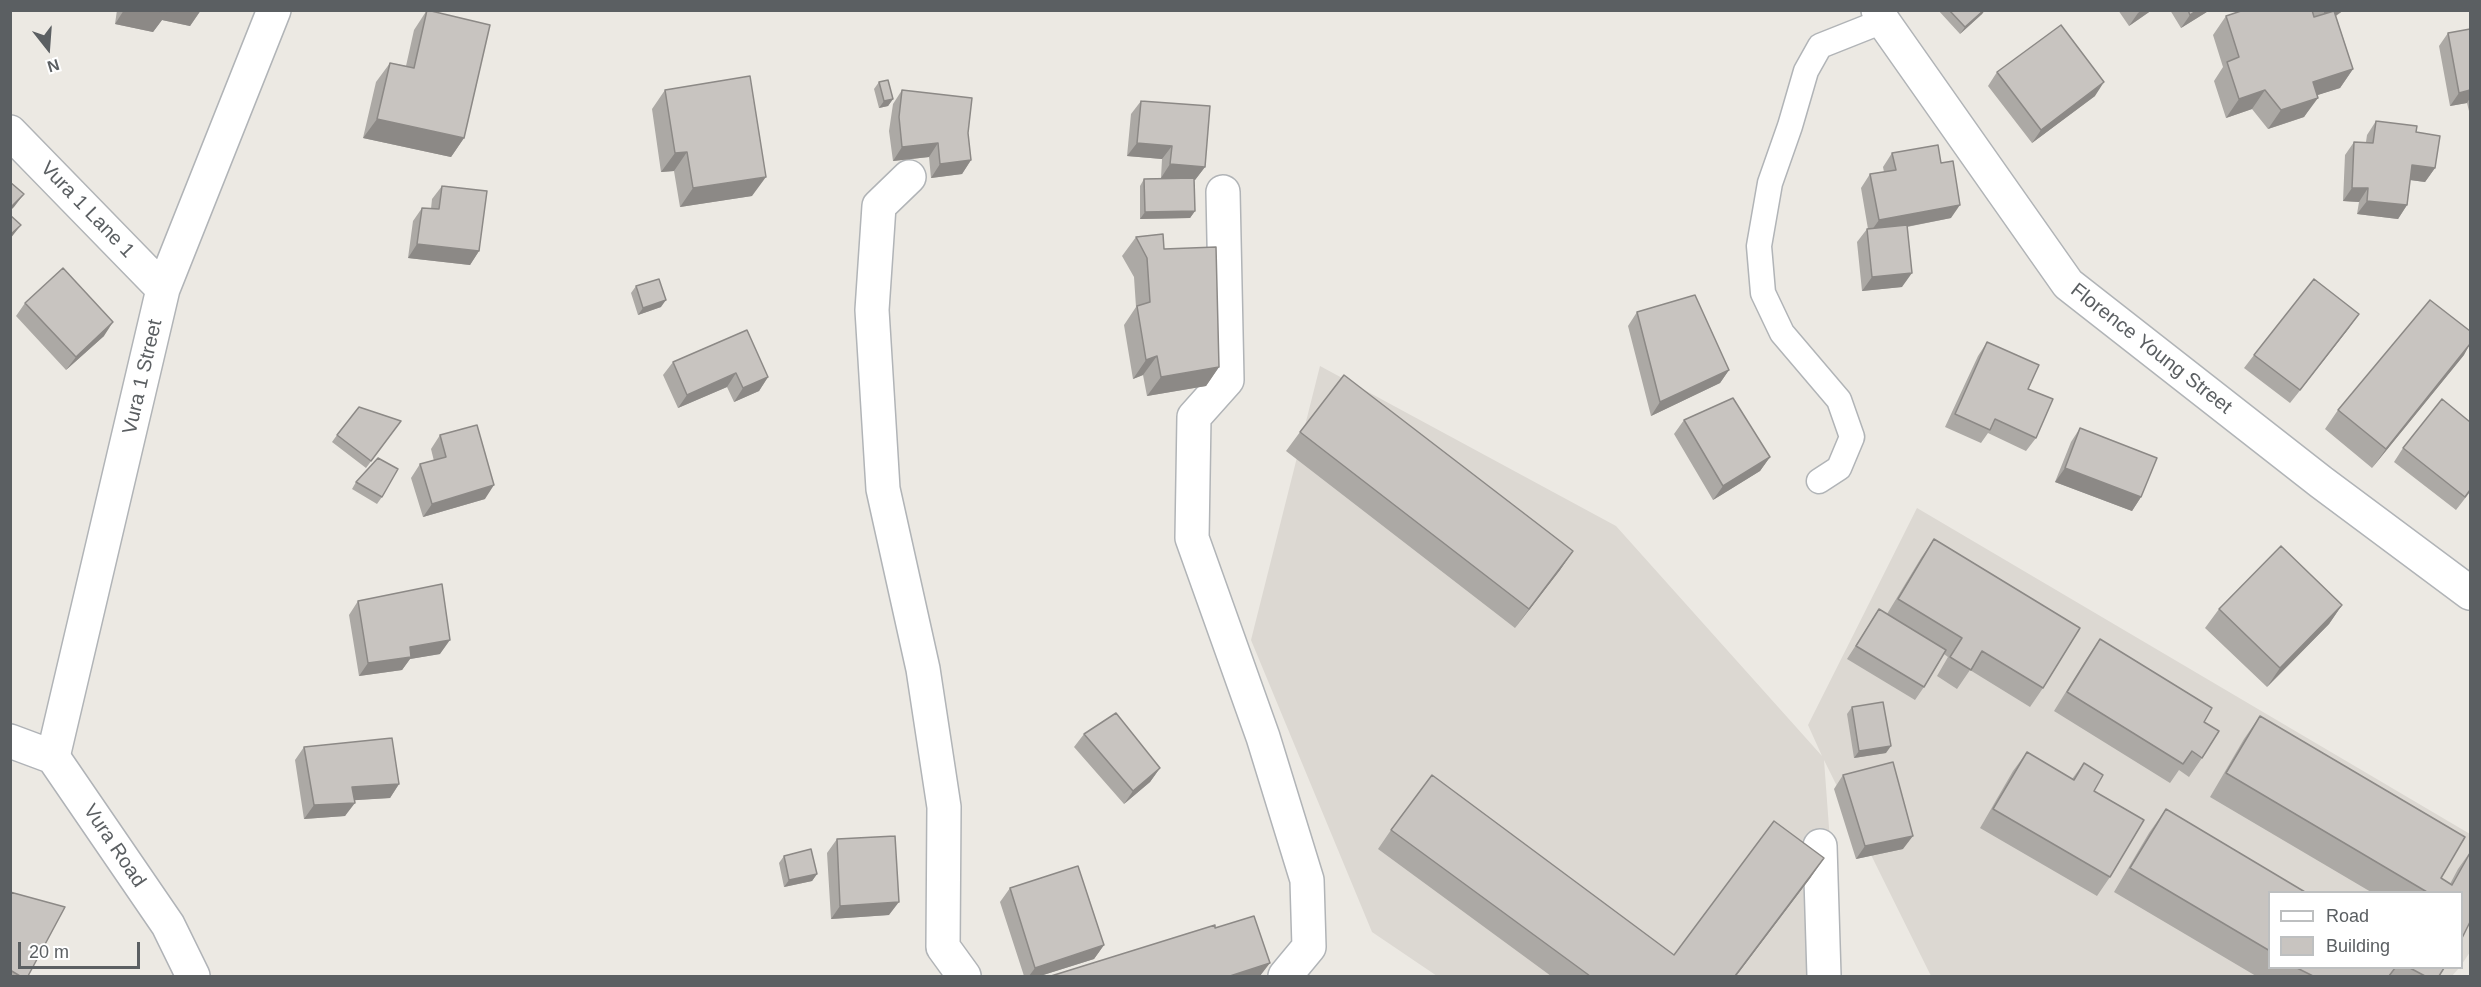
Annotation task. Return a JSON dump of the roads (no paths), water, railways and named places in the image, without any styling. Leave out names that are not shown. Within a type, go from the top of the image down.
[{"type":"street","name":"Vura 1 Street","points":[[53,757],[163,289],[274,10]]},
{"type":"street","name":"Florence Young Street","points":[[1881,16],[2068,285],[2321,482],[2470,593]]},
{"type":"street","name":"Vura 1 Lane 1","points":[[10,132],[163,289]]},
{"type":"street","points":[[909,177],[879,206],[872,310],[883,489],[923,669],[944,807],[943,947],[964,976]]},
{"type":"street","points":[[1223,192],[1227,380],[1194,417],[1191,538],[1263,736],[1306,880],[1309,946],[1285,976]]},
{"type":"street","points":[[10,741],[53,757]]},
{"type":"street","name":"Vura Road","points":[[53,757],[168,925],[193,976]]},
{"type":"street","points":[[1820,846],[1824,976]]},
{"type":"lane","points":[[1819,481],[1839,468],[1852,437],[1839,400],[1782,333],[1763,293],[1759,246],[1770,183],[1806,71],[1820,46],[1881,16]]}]
